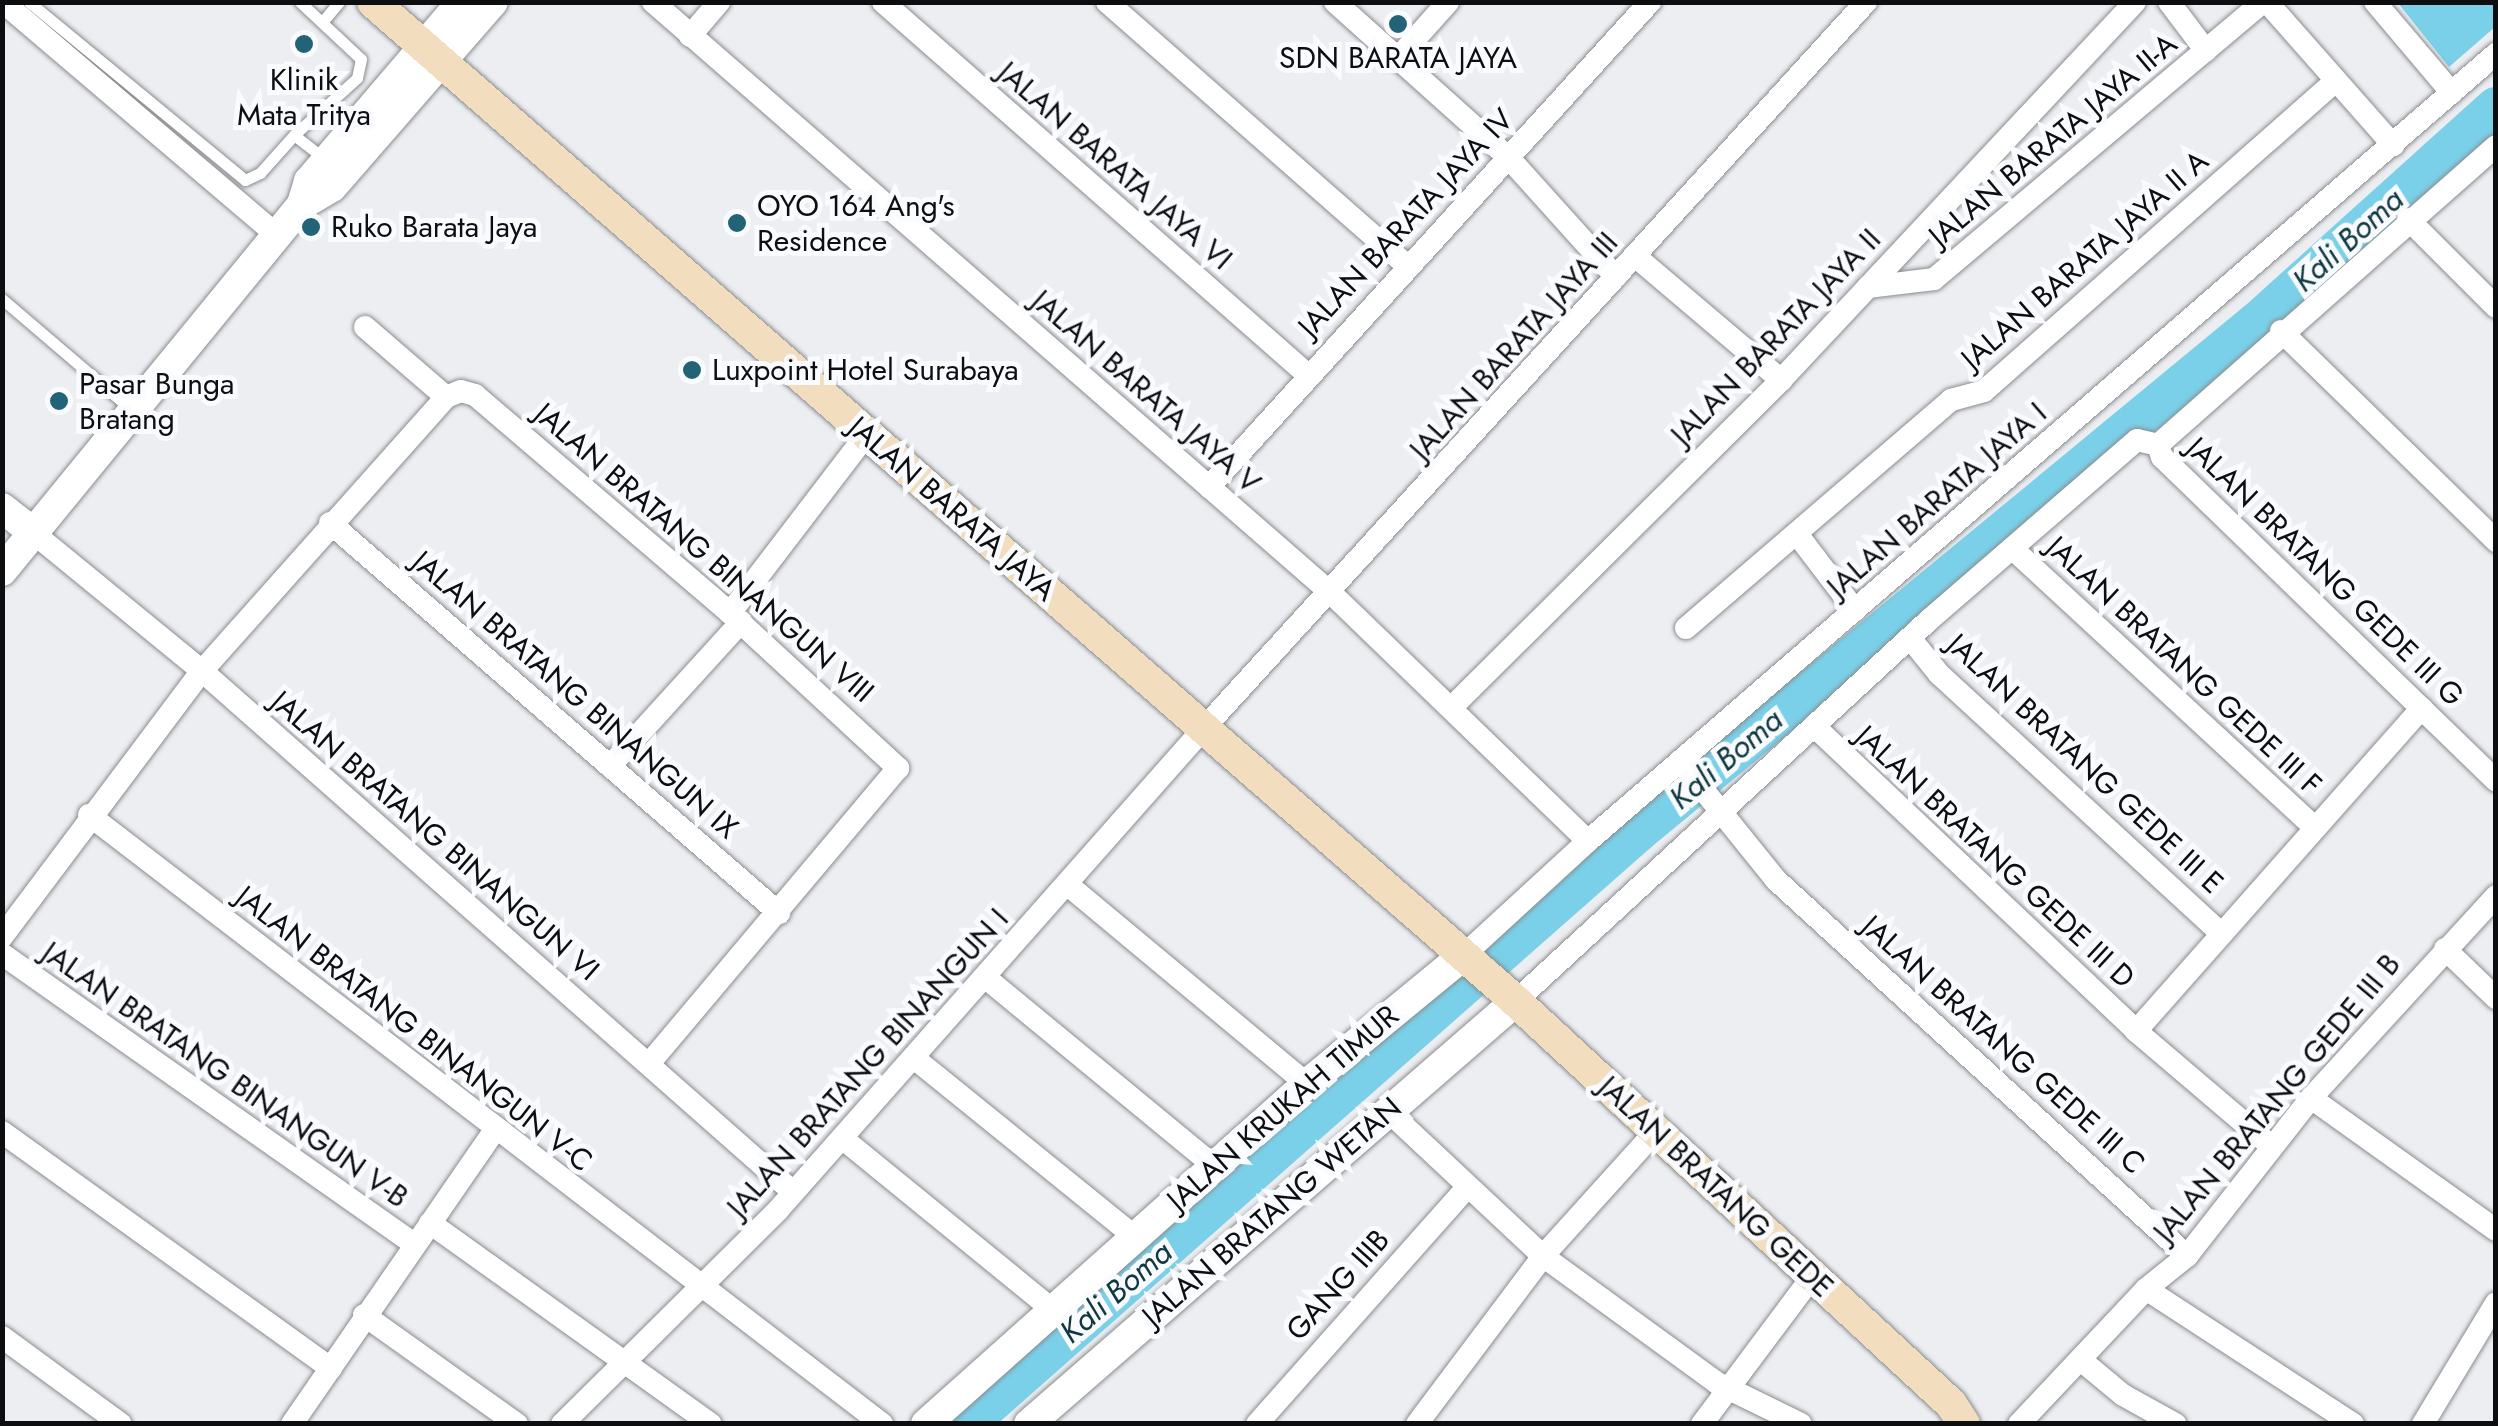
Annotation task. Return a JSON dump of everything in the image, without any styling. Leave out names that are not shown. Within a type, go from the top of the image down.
[{"type":"main road","name":"JALAN BARATA JAYA","points":[[372,2],[1470,960]]},
{"type":"main road","name":"JALAN BRATANG GEDE","points":[[1470,960],[1812,1277],[1964,1424]]},
{"type":"street","points":[[3,2],[276,235]]},
{"type":"street","points":[[302,204],[332,186],[432,53],[462,2]]},
{"type":"street","points":[[2,571],[31,530],[302,204],[326,160],[432,53],[494,2]]},
{"type":"street","name":"JALAN BARATA JAYA V","points":[[653,2],[1330,594],[1453,706],[1588,840]]},
{"type":"street","points":[[690,36],[719,2]]},
{"type":"street","name":"JALAN BARATA JAYA VI","points":[[883,2],[1308,375]]},
{"type":"street","points":[[1108,2],[1408,266]]},
{"type":"street","points":[[1335,2],[1508,157],[1616,277]]},
{"type":"street","points":[[1398,58],[1448,2]]},
{"type":"street","name":"JALAN BARATA JAYA IV","points":[[1208,487],[1650,2]]},
{"type":"street","name":"JALAN BARATA JAYA III","points":[[1204,728],[1866,2]]},
{"type":"street","name":"JALAN BARATA JAYA II","points":[[1453,706],[1781,380],[2135,2]]},
{"type":"street","points":[[2170,2],[2206,50]]},
{"type":"street","points":[[2265,2],[2393,144]]},
{"type":"street","name":"JALAN BARATA JAYA II-A","points":[[1868,287],[1934,279],[2265,2]]},
{"type":"street","points":[[2375,2],[2452,93]]},
{"type":"street","name":"JALAN BARATA JAYA I","points":[[1470,960],[1588,840],[1685,769],[1855,610],[2496,54]]},
{"type":"street","name":"JALAN BARATA JAYA II A","points":[[1686,628],[1951,400],[1984,391],[2336,81]]},
{"type":"street","points":[[1513,998],[1714,806],[1814,726],[2137,440],[2158,445],[2281,331],[2496,146]]},
{"type":"street","points":[[2408,219],[2496,307]]},
{"type":"street","points":[[1635,256],[1781,380]]},
{"type":"street","points":[[2,937],[89,816],[202,671],[330,523],[446,398],[366,326]]},
{"type":"street","points":[[2281,331],[2496,542]]},
{"type":"street","name":"JALAN BRATANG BINANGUN VIII","points":[[446,398],[461,390],[475,395],[736,618],[898,768],[649,1064]]},
{"type":"street","points":[[610,766],[736,618],[867,434]]},
{"type":"street","name":"JALAN BRATANG GEDE III G","points":[[2158,445],[2162,458],[2496,782]]},
{"type":"street","points":[[2,508],[31,530]]},
{"type":"street","name":"JALAN BRATANG BINANGUN IX","points":[[330,523],[779,913]]},
{"type":"street","name":"JALAN BRATANG BINANGUN VI","points":[[31,530],[202,671],[794,1192]]},
{"type":"street","points":[[1797,534],[1855,610]]},
{"type":"street","name":"JALAN BRATANG GEDE III F","points":[[2015,551],[2312,825]]},
{"type":"street","name":"JALAN BRATANG GEDE III E","points":[[1910,638],[1940,674],[2221,933]]},
{"type":"street","name":"JALAN BRATANG GEDE III D","points":[[2136,1031],[2312,825],[2422,708]]},
{"type":"street","name":"JALAN BRATANG GEDE III D","points":[[1814,726],[2136,1031],[2272,1146]]},
{"type":"street","name":"JALAN BRATANG BINANGUN I","points":[[562,1424],[626,1366],[794,1192],[1204,728]]},
{"type":"street","name":"JALAN BRATANG GEDE III C","points":[[1685,769],[1776,880],[2187,1256]]},
{"type":"street","name":"JALAN BRATANG BINANGUN V-C","points":[[89,816],[882,1424]]},
{"type":"street","points":[[1068,885],[1307,1084]]},
{"type":"street","name":"JALAN BRATANG GEDE III B","points":[[2018,1424],[2082,1361],[2146,1289],[2187,1256],[2311,1098],[2496,896]]},
{"type":"street","points":[[2445,949],[2496,998]]},
{"type":"street","name":"JALAN BRATANG BINANGUN V-B","points":[[2,954],[414,1244]]},
{"type":"street","name":"JALAN KRUKAH TIMUR","points":[[926,1424],[1307,1084],[1470,960]]},
{"type":"street","points":[[986,978],[1214,1166]]},
{"type":"street","name":"JALAN BRATANG WETAN","points":[[1029,1424],[1513,998]]},
{"type":"street","points":[[914,1058],[1134,1237]]},
{"type":"street","points":[[2311,1098],[2496,1230]]},
{"type":"street","points":[[1388,1110],[1466,1189],[1543,1256],[1728,1390],[1801,1424]]},
{"type":"street","points":[[292,1424],[495,1130]]},
{"type":"street","points":[[1417,1424],[1543,1256],[1656,1131]]},
{"type":"street","points":[[2,1132],[331,1368]]},
{"type":"street","points":[[842,1138],[1053,1310]]},
{"type":"street","name":"GANG IIIB","points":[[1257,1424],[1466,1189]]},
{"type":"street","name":"JALAN BRATANG BINANGUN V-B","points":[[430,1223],[711,1424]]},
{"type":"street","points":[[1702,1424],[1812,1277]]},
{"type":"street","points":[[2146,1289],[2352,1424]]},
{"type":"street","points":[[2423,1424],[2496,1304]]},
{"type":"street","points":[[364,1315],[518,1424]]},
{"type":"street","points":[[2,1337],[121,1424]]},
{"type":"street","points":[[2082,1361],[2122,1396],[2175,1424]]},
{"type":"lane","points":[[29,2],[245,180],[260,174],[294,135],[357,78],[356,49],[300,2]]},
{"type":"lane","points":[[324,21],[339,2]]},
{"type":"lane","points":[[294,135],[326,160]]},
{"type":"lane","points":[[2,300],[132,410]]},
{"type":"water","points":[[2398,3],[2495,3],[2495,27],[2449,67]]},
{"type":"waterway","name":"Kali Boma","points":[[967,1424],[1638,832],[2258,321],[2496,107]]},
{"type":"place","name":"SDN BARATA JAYA","points":[[1398,24]]},
{"type":"place","name":"Klinik Mata Tritya","points":[[304,44]]},
{"type":"place","name":"OYO 164 Ang's Residence","points":[[737,223]]},
{"type":"place","name":"Ruko Barata Jaya","points":[[311,227]]},
{"type":"place","name":"Luxpoint Hotel Surabaya","points":[[692,370]]},
{"type":"place","name":"Pasar Bunga Bratang","points":[[59,401]]}]
